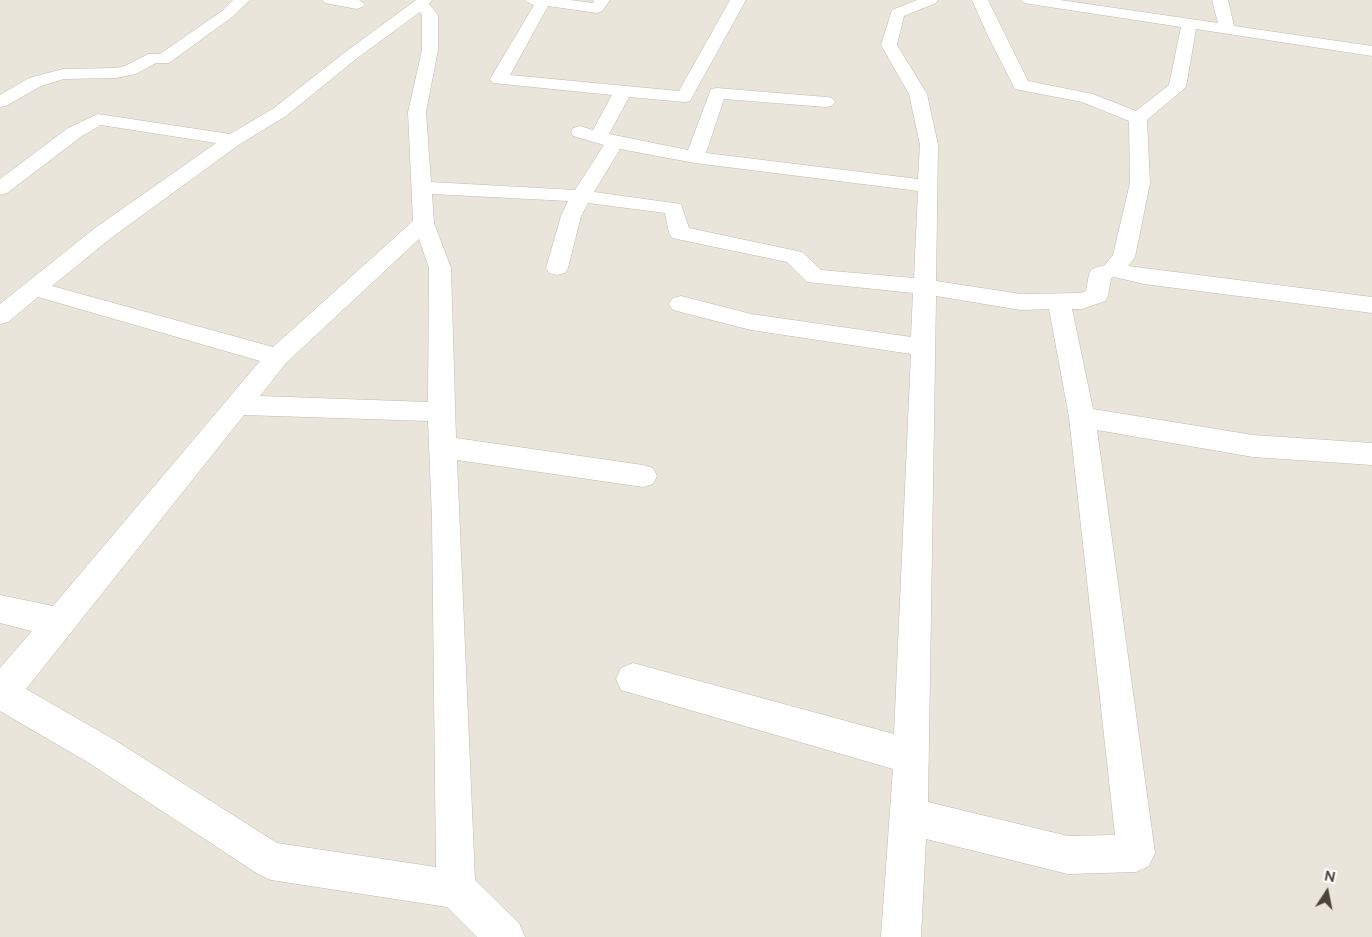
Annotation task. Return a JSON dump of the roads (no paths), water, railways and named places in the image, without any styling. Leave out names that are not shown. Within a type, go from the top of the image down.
[{"type":"street","points":[[0,102],[15,92],[45,79],[63,74],[116,73],[130,70],[154,58],[163,59],[227,14],[242,0]]},
{"type":"street","points":[[330,0],[357,4]]},
{"type":"street","points":[[602,0],[597,8],[539,0],[498,79],[684,97],[738,0]]},
{"type":"street","points":[[901,937],[909,816],[929,145],[918,94],[889,45],[897,13],[931,0]]},
{"type":"street","points":[[980,0],[1021,85],[1087,98],[1138,118]]},
{"type":"street","points":[[1030,0],[1372,51]]},
{"type":"street","points":[[1220,0],[1226,30]]},
{"type":"street","points":[[0,316],[102,233],[233,140],[280,112],[422,2],[430,16],[430,50],[417,112],[424,223],[440,268],[441,412],[444,447],[456,889]]},
{"type":"street","points":[[1138,118],[1177,86],[1189,24]]},
{"type":"street","points":[[557,268],[571,216],[581,196],[598,137],[623,92]]},
{"type":"street","points":[[695,158],[717,93],[826,102]]},
{"type":"street","points":[[1114,270],[1124,257],[1140,183],[1138,118]]},
{"type":"street","points":[[0,190],[75,132],[98,119],[233,140]]},
{"type":"street","points":[[598,137],[695,158],[928,186]]},
{"type":"street","points":[[422,187],[581,196],[674,208],[680,232],[794,257],[815,277],[925,287],[1021,302],[1082,301],[1097,296],[1100,274],[1114,270],[1144,277],[1372,305]]},
{"type":"street","points":[[424,223],[277,357],[0,693],[101,751],[271,861],[456,889],[495,933]]},
{"type":"street","points":[[34,288],[277,357]]},
{"type":"street","points":[[909,816],[1068,855],[1136,853],[1082,417],[1058,300]]},
{"type":"street","points":[[681,304],[751,322],[923,347]]},
{"type":"street","points":[[238,405],[441,412]]},
{"type":"street","points":[[1082,417],[1253,446],[1372,454]]},
{"type":"street","points":[[444,447],[643,476]]},
{"type":"street","points":[[0,609],[58,622]]},
{"type":"street","points":[[633,679],[910,756]]}]
